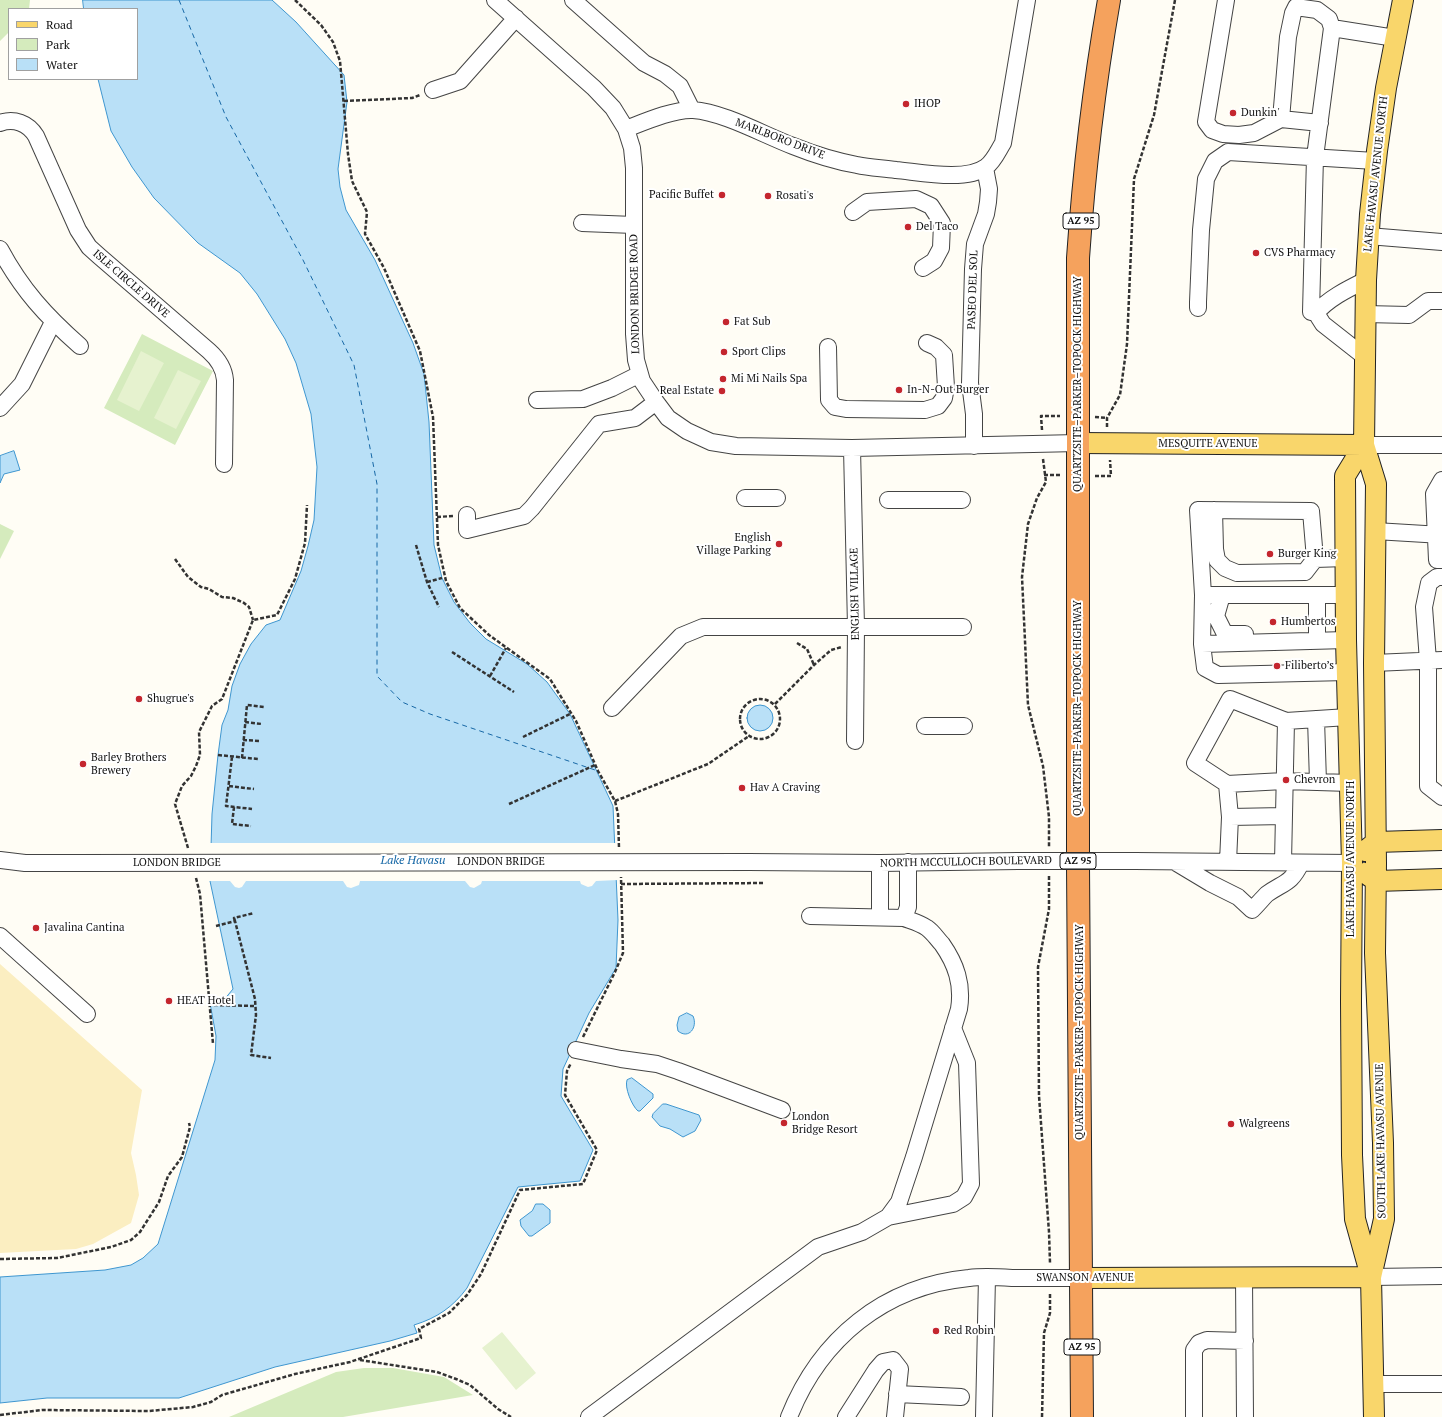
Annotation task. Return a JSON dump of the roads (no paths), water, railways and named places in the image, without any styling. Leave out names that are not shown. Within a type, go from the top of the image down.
[{"type":"highway","name":"QUARTZSITE–PARKER–TOPOCK HIGHWAY","points":[[1082,1417],[1078,858],[1078,258],[1090,124],[1099,57],[1109,0]]},
{"type":"main road","name":"LAKE HAVASU AVENUE NORTH","points":[[1376,872],[1374,664],[1376,484],[1364,445],[1366,280],[1368,236],[1376,161],[1386,88],[1403,0]]},
{"type":"main road","name":"MESQUITE AVENUE","points":[[1078,443],[1364,445]]},
{"type":"main road","name":"LAKE HAVASU AVENUE NORTH","points":[[1364,445],[1345,476],[1346,640],[1352,863],[1352,1155],[1355,1219],[1371,1276]]},
{"type":"main road","points":[[1442,840],[1376,842],[1352,863],[1376,872],[1442,879]]},
{"type":"main road","name":"SOUTH LAKE HAVASU AVENUE","points":[[1374,1417],[1371,1276],[1384,1219],[1375,953],[1376,872]]},
{"type":"main road","name":"SWANSON AVENUE","points":[[1082,1278],[1371,1276]]},
{"type":"street","name":"LONDON BRIDGE ROAD","points":[[495,0],[594,88],[613,108],[626,129],[632,148],[634,168],[634,334],[636,360],[642,382],[668,418],[687,431],[711,442],[736,446],[852,448],[974,446]]},
{"type":"street","points":[[573,0],[644,63],[665,74],[680,86],[692,110]]},
{"type":"street","points":[[985,168],[993,160],[1003,143],[1027,0]]},
{"type":"street","points":[[1226,0],[1206,122],[1212,130],[1223,134],[1239,135],[1254,133],[1281,119],[1320,123]]},
{"type":"street","points":[[1281,119],[1288,37],[1293,12],[1291,3],[1317,10],[1329,19],[1332,28],[1315,157],[1310,312],[1316,313],[1324,324],[1365,357]]},
{"type":"street","points":[[432,90],[460,81],[516,18]]},
{"type":"street","points":[[1332,28],[1395,38]]},
{"type":"street","name":"MARLBORO DRIVE","points":[[626,129],[655,118],[692,110],[710,113],[793,147],[857,166],[938,175],[962,175],[985,168]]},
{"type":"street","name":"ISLE CIRCLE DRIVE","points":[[0,123],[18,121],[32,130],[78,230],[89,246],[211,353],[218,361],[223,370],[225,380],[224,464]]},
{"type":"street","points":[[1198,308],[1200,230],[1206,179],[1214,161],[1228,152],[1376,161]]},
{"type":"street","name":"PASEO DEL SOL","points":[[974,446],[974,414],[970,383],[972,276],[975,244],[986,214],[988,202],[989,189],[985,168]]},
{"type":"street","points":[[853,212],[867,202],[916,199],[932,206],[942,224],[941,248],[934,261],[923,268]]},
{"type":"street","points":[[582,223],[634,225]]},
{"type":"street","points":[[1368,236],[1442,242]]},
{"type":"street","points":[[0,248],[21,284],[36,304],[53,322],[80,346]]},
{"type":"street","points":[[1316,313],[1323,305],[1346,290],[1366,280]]},
{"type":"street","points":[[1365,314],[1409,314],[1428,301],[1442,301]]},
{"type":"street","points":[[0,408],[22,384],[53,322]]},
{"type":"street","points":[[828,348],[829,400],[835,407],[846,409],[925,410],[938,406],[944,398],[946,387],[944,355],[936,347],[927,343]]},
{"type":"street","points":[[537,400],[582,399],[612,388],[640,374]]},
{"type":"street","points":[[466,515],[467,530],[524,516],[599,424],[635,418],[656,402]]},
{"type":"street","name":"MESQUITE AVENUE","points":[[974,446],[1078,443]]},
{"type":"street","name":"MESQUITE AVENUE","points":[[1364,445],[1442,444]]},
{"type":"street","name":"ENGLISH VILLAGE","points":[[852,448],[856,627],[855,741]]},
{"type":"street","points":[[1439,489],[1439,535],[1437,560],[1442,560]]},
{"type":"street","points":[[744,498],[777,498]]},
{"type":"street","points":[[888,500],[962,500]]},
{"type":"street","points":[[1214,510],[1215,549],[1217,560],[1225,568],[1237,573],[1305,572],[1315,559],[1311,511],[1214,510],[1198,510],[1203,595],[1202,644],[1205,668],[1218,675],[1347,672]]},
{"type":"street","points":[[1375,531],[1439,535]]},
{"type":"street","points":[[1315,559],[1346,558]]},
{"type":"street","points":[[1442,577],[1437,577],[1429,583],[1424,607],[1435,660],[1435,698],[1428,786],[1442,797]]},
{"type":"street","points":[[1203,595],[1346,595]]},
{"type":"street","points":[[1222,595],[1216,616],[1225,634],[1317,637],[1346,640]]},
{"type":"street","points":[[1317,595],[1317,637]]},
{"type":"street","points":[[612,708],[681,636],[703,627],[964,628]]},
{"type":"street","points":[[1202,644],[1317,637]]},
{"type":"street","points":[[1374,664],[1435,660]]},
{"type":"street","points":[[1348,717],[1286,721],[1230,699],[1195,762],[1227,784],[1284,781],[1350,783]]},
{"type":"street","points":[[1316,719],[1318,782]]},
{"type":"street","points":[[1283,862],[1286,721]]},
{"type":"street","points":[[925,726],[964,726]]},
{"type":"street","points":[[1227,784],[1230,817],[1228,862]]},
{"type":"street","points":[[1230,817],[1284,816]]},
{"type":"street","name":"LONDON BRIDGE","points":[[0,860],[25,863],[748,862]]},
{"type":"street","points":[[1174,861],[1210,883],[1238,897],[1252,910],[1268,894],[1287,883],[1296,872],[1300,863]]},
{"type":"street","name":"NORTH MCCULLOCH BOULEVARD","points":[[748,862],[880,863],[1174,861],[1352,863]]},
{"type":"street","points":[[904,918],[908,908],[908,862]]},
{"type":"street","points":[[880,863],[880,916]]},
{"type":"street","points":[[589,1417],[818,1247],[862,1232],[888,1216],[899,1202],[953,1028],[960,997],[959,979],[956,967],[947,951],[932,933],[917,922],[904,918],[880,916],[810,916]]},
{"type":"street","points":[[0,936],[87,1014]]},
{"type":"street","points":[[888,1216],[952,1204],[964,1197],[970,1184],[967,1063],[953,1028]]},
{"type":"street","points":[[576,1050],[621,1060],[657,1064],[782,1110]]},
{"type":"street","name":"SWANSON AVENUE","points":[[1371,1276],[1442,1276]]},
{"type":"street","name":"SWANSON AVENUE","points":[[789,1417],[804,1384],[814,1368],[838,1340],[866,1316],[898,1297],[927,1286],[970,1277],[1082,1278]]},
{"type":"street","points":[[984,1417],[987,1277]]},
{"type":"street","points":[[1244,1277],[1245,1417]]},
{"type":"street","points":[[1194,1417],[1194,1350],[1199,1343],[1207,1340],[1244,1341]]},
{"type":"street","points":[[846,1417],[876,1370],[883,1362],[893,1360],[900,1369],[895,1417]]},
{"type":"street","points":[[1373,1384],[1442,1384]]},
{"type":"street","points":[[897,1394],[961,1397]]},
{"type":"water","name":"Lake Havasu","points":[[83,0],[272,0],[296,22],[344,75],[347,102],[338,169],[340,187],[346,210],[375,260],[413,343],[424,374],[429,422],[434,545],[442,578],[454,602],[470,623],[486,639],[527,664],[547,682],[570,714],[613,806],[618,920],[616,968],[589,1013],[563,1069],[561,1096],[593,1150],[580,1181],[518,1187],[467,1288],[456,1301],[444,1311],[430,1319],[414,1325],[417,1333],[390,1341],[275,1367],[179,1398],[47,1398],[0,1403],[0,1277],[105,1270],[131,1265],[143,1258],[158,1244],[215,1060],[216,1036],[210,1003],[223,1001],[233,989],[210,881],[212,814],[222,725],[228,710],[232,686],[240,664],[251,644],[266,625],[280,620],[301,571],[314,520],[317,467],[311,414],[296,363],[285,339],[257,294],[240,273],[198,243],[154,198],[132,167],[111,131],[98,80],[138,80],[138,8],[84,8]]},
{"type":"water","points":[[14,451],[20,470],[4,474],[0,483],[0,456]]},
{"type":"water","points":[[760,705],[769,709],[773,718],[769,727],[760,731],[751,727],[747,718],[751,709]]},
{"type":"water","points":[[687,1013],[693,1016],[694,1024],[692,1031],[686,1034],[678,1031],[677,1025],[679,1017]]},
{"type":"water","points":[[632,1078],[653,1094],[653,1098],[640,1111],[638,1111],[633,1105],[628,1092],[626,1083],[627,1080]]},
{"type":"water","points":[[663,1104],[699,1115],[701,1120],[695,1131],[683,1137],[670,1129],[660,1126],[652,1117]]},
{"type":"water","points":[[536,1204],[543,1204],[550,1210],[550,1223],[532,1236],[529,1236],[521,1226],[520,1220],[532,1211]]},
{"type":"place","name":"IHOP","points":[[906,104]]},
{"type":"place","name":"Dunkin'","points":[[1233,113]]},
{"type":"place","name":"Pacific Buffet","points":[[722,195]]},
{"type":"place","name":"Rosati's","points":[[768,196]]},
{"type":"place","name":"Del Taco","points":[[908,227]]},
{"type":"place","name":"CVS Pharmacy","points":[[1256,253]]},
{"type":"place","name":"Fat Sub","points":[[726,322]]},
{"type":"place","name":"Sport Clips","points":[[724,352]]},
{"type":"place","name":"Mi Mi Nails Spa","points":[[723,379]]},
{"type":"place","name":"In-N-Out Burger","points":[[899,390]]},
{"type":"place","name":"Real Estate","points":[[722,391]]},
{"type":"place","name":"English Village Parking","points":[[779,544]]},
{"type":"place","name":"Burger King","points":[[1270,554]]},
{"type":"place","name":"Humbertos","points":[[1273,622]]},
{"type":"place","name":"Filiberto’s","points":[[1277,666]]},
{"type":"place","name":"Shugrue's","points":[[139,699]]},
{"type":"place","name":"Barley Brothers Brewery","points":[[83,764]]},
{"type":"place","name":"Chevron","points":[[1286,780]]},
{"type":"place","name":"Hav A Craving","points":[[742,788]]},
{"type":"place","name":"Javalina Cantina","points":[[36,928]]},
{"type":"place","name":"HEAT Hotel","points":[[169,1001]]},
{"type":"place","name":"London Bridge Resort","points":[[784,1123]]},
{"type":"place","name":"Walgreens","points":[[1231,1124]]},
{"type":"place","name":"Red Robin","points":[[936,1331]]}]
